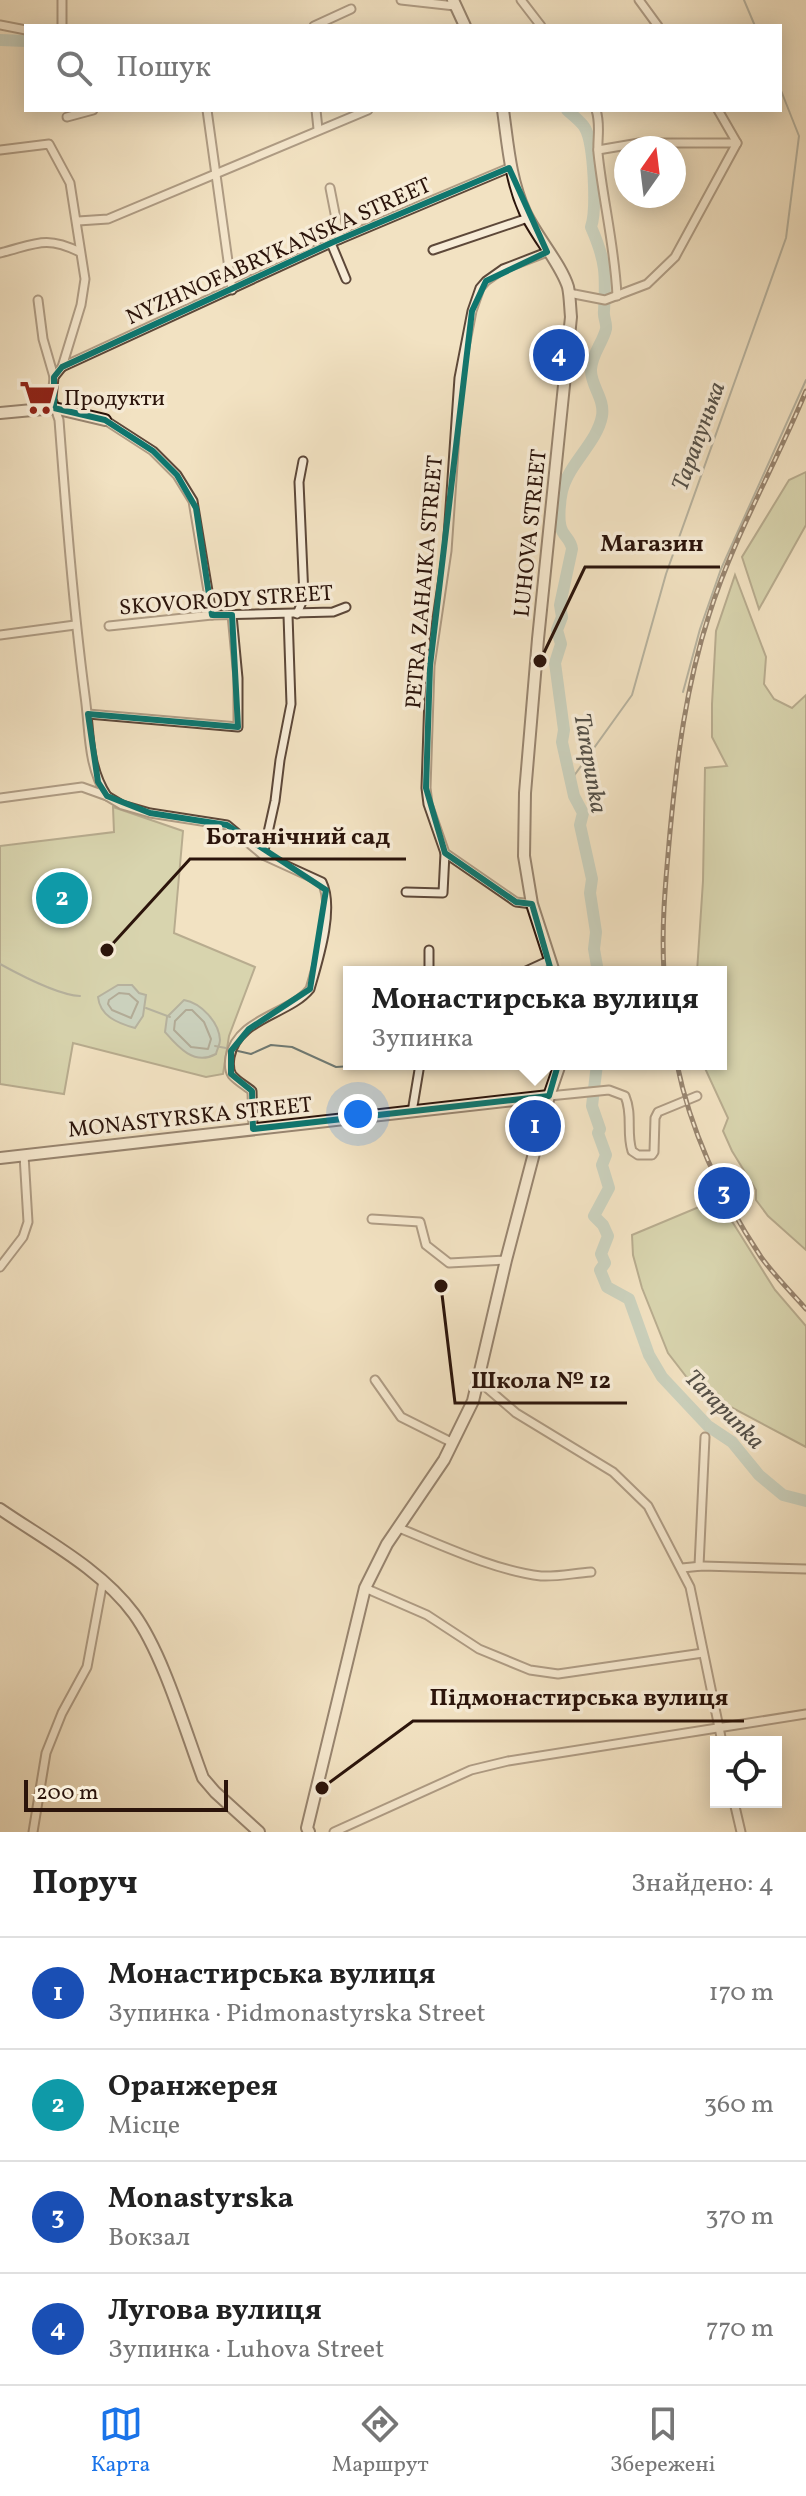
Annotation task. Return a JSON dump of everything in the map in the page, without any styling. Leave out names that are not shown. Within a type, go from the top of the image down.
[{"type":"street","points":[[62,0],[62,24]]},
{"type":"street","points":[[401,0],[454,3],[464,24]]},
{"type":"street","points":[[521,0],[539,24]]},
{"type":"street","points":[[639,0],[657,24]]},
{"type":"street","points":[[318,24],[351,9]]},
{"type":"street","points":[[0,25],[24,30]]},
{"type":"street","points":[[67,117],[86,112]]},
{"type":"street","points":[[207,112],[232,290]]},
{"type":"street","points":[[316,112],[318,129]]},
{"type":"street","points":[[78,221],[108,219],[363,112]]},
{"type":"street","name":"LUHOVA STREET","points":[[503,112],[509,168],[528,218],[562,272],[569,293],[571,317],[525,793],[524,856],[532,904],[552,966]]},
{"type":"street","points":[[597,112],[600,121],[598,150],[616,259],[617,296]]},
{"type":"street","points":[[719,112],[737,143]]},
{"type":"street","points":[[598,150],[639,143],[737,143]]},
{"type":"street","points":[[569,293],[605,300],[647,284],[675,257],[737,143]]},
{"type":"street","points":[[0,150],[49,144],[70,183],[85,279],[81,305],[62,367],[54,377]]},
{"type":"street","name":"NYZHNOFABRYKANSKA STREET","points":[[62,367],[331,243],[509,168]]},
{"type":"street","points":[[330,188],[340,239]]},
{"type":"street","points":[[433,250],[528,218]]},
{"type":"street","points":[[0,253],[49,241],[80,252]]},
{"type":"street","points":[[331,243],[346,279]]},
{"type":"street","name":"PETRA ZAHAIKA STREET","points":[[445,853],[428,804],[426,788],[430,666],[447,551],[459,378],[472,311],[480,288],[503,269],[547,252]]},
{"type":"street","points":[[38,300],[43,339],[54,377],[54,408],[59,420],[75,625],[92,765],[107,796]]},
{"type":"street","points":[[0,413],[54,408],[105,420],[153,451],[177,475],[193,501],[212,615]]},
{"type":"street","points":[[297,614],[304,597],[299,482],[303,461]]},
{"type":"street","name":"SKOVORODY STREET","points":[[109,626],[212,615],[333,612],[346,607]]},
{"type":"street","points":[[88,714],[238,727],[238,678],[232,615]]},
{"type":"street","points":[[263,855],[291,704],[288,615]]},
{"type":"street","points":[[0,635],[75,625]]},
{"type":"street","points":[[0,798],[82,787],[122,805],[150,813],[185,821],[227,825],[263,855],[322,882],[326,890],[326,919],[310,989],[303,998],[249,1029],[231,1051],[231,1074],[252,1091],[253,1129]]},
{"type":"street","points":[[406,892],[443,893],[442,864],[445,853],[516,902],[532,904]]},
{"type":"street","points":[[429,950],[429,966]]},
{"type":"street","points":[[537,966],[550,960]]},
{"type":"street","points":[[412,1112],[419,1070]]},
{"type":"street","points":[[309,1832],[307,1828],[365,1588],[387,1544],[453,1443],[473,1401],[506,1260],[558,1070]]},
{"type":"street","points":[[549,1096],[604,1090],[625,1096],[631,1109],[632,1151],[644,1156],[654,1152],[658,1112],[697,1096]]},
{"type":"street","name":"MONASTYRSKA STREET","points":[[0,1158],[549,1096]]},
{"type":"street","points":[[0,1267],[23,1237],[28,1222],[24,1155]]},
{"type":"street","points":[[372,1219],[420,1222],[426,1245],[449,1263],[506,1260]]},
{"type":"street","points":[[375,1380],[401,1417],[453,1443]]},
{"type":"street","points":[[479,1381],[516,1413],[613,1472],[648,1506],[690,1587],[721,1736]]},
{"type":"street","points":[[699,1566],[705,1437]]},
{"type":"street","points":[[0,1509],[103,1581],[135,1615],[155,1653],[203,1778],[259,1832]]},
{"type":"street","points":[[399,1528],[460,1553],[518,1571],[545,1576],[591,1572]]},
{"type":"street","points":[[682,1568],[806,1569]]},
{"type":"street","points":[[33,1832],[46,1753],[60,1718],[87,1667],[103,1581]]},
{"type":"street","points":[[365,1588],[427,1615],[479,1649],[530,1670],[558,1674],[703,1653]]},
{"type":"street","points":[[334,1832],[471,1770],[806,1714]]},
{"type":"street","points":[[735,1808],[741,1832]]},
{"type":"highlighted area","points":[[509,168],[547,252],[486,281],[472,311],[430,666],[426,788],[445,853],[516,902],[532,904],[568,1030],[549,1096],[253,1129],[252,1091],[231,1074],[231,1051],[249,1029],[310,989],[326,890],[227,825],[150,813],[107,796],[98,782],[88,714],[238,727],[232,615],[212,615],[196,508],[177,475],[153,451],[105,420],[54,408],[54,377],[62,367],[331,243]]},
{"type":"green space","points":[[806,472],[806,525],[759,609],[742,557],[789,480]]},
{"type":"green space","points":[[735,575],[766,657],[764,684],[774,699],[792,708],[806,695],[806,1250],[768,1216],[756,1200],[756,1190],[723,1131],[728,1118],[706,1070],[727,1070],[727,966],[697,966],[705,768],[727,766],[712,737],[716,631]]},
{"type":"green space","points":[[113,807],[183,831],[174,933],[255,967],[229,1036],[223,1074],[206,1077],[73,1043],[64,1094],[0,1084],[0,846],[114,832]]},
{"type":"green space","points":[[718,1199],[775,1290],[806,1326],[806,1447],[695,1388],[668,1353],[642,1288],[633,1255],[632,1235]]},
{"type":"water","points":[[118,985],[132,985],[139,993],[146,995],[143,1016],[135,1028],[110,1018],[99,1004],[98,997]]},
{"type":"water","points":[[184,1000],[197,1005],[213,1020],[220,1040],[216,1054],[201,1058],[187,1053],[165,1032],[167,1017]]},
{"type":"waterway","name":"Тарапунька","points":[[744,0],[754,24]]},
{"type":"waterway","name":"Tarapunka","points":[[0,40],[24,41]]},
{"type":"waterway","name":"Тарапунька","points":[[571,780],[632,695],[666,574],[786,238],[799,136],[782,93]]},
{"type":"waterway","name":"Tarapunka","points":[[569,112],[585,128],[591,148],[594,192],[591,227],[604,268],[606,327],[591,369],[602,416],[595,435],[570,471],[561,495],[560,524],[572,549],[560,605],[562,617],[557,630],[561,644],[555,663],[564,730],[562,742],[574,796],[583,813],[580,825],[592,879],[590,893],[597,966]]},
{"type":"waterway","points":[[683,692],[721,569],[806,380]]},
{"type":"waterway","name":"Тарапунька","points":[[0,964],[50,988],[80,996]]},
{"type":"waterway","name":"Тарапунька","points":[[146,1008],[170,1017]]},
{"type":"waterway","name":"Тарапунька","points":[[238,1051],[251,1054],[271,1045],[292,1047],[336,1067],[343,1067]]},
{"type":"waterway","name":"Тарапунька","points":[[215,1046],[226,1048]]},
{"type":"waterway","name":"Tarapunka","points":[[596,1070],[592,1106],[606,1155],[602,1165],[609,1188],[594,1216],[608,1236],[601,1254],[605,1263],[600,1270],[607,1287],[629,1299],[649,1355],[662,1377],[708,1426],[732,1442],[759,1475],[783,1495],[806,1501]]},
{"type":"railway","points":[[664,966],[664,902],[673,804],[694,668],[730,558],[806,391]]},
{"type":"railway","points":[[678,1070],[699,1140],[733,1212],[761,1257],[806,1309]]},
{"type":"place","name":"Лугова вулиця","points":[[559,355]]},
{"type":"place","name":"Продукти","points":[[38,397]]},
{"type":"place","name":"Магазин","points":[[540,661]]},
{"type":"place","name":"Оранжерея","points":[[62,898]]},
{"type":"place","name":"Ботанічний сад","points":[[107,950]]},
{"type":"place","name":"Монастирська вулиця","points":[[535,1126]]},
{"type":"place","name":"Monastyrska","points":[[724,1193]]},
{"type":"place","name":"Школа № 12","points":[[441,1286]]},
{"type":"place","name":"Підмонастирська вулиця","points":[[322,1788]]}]
